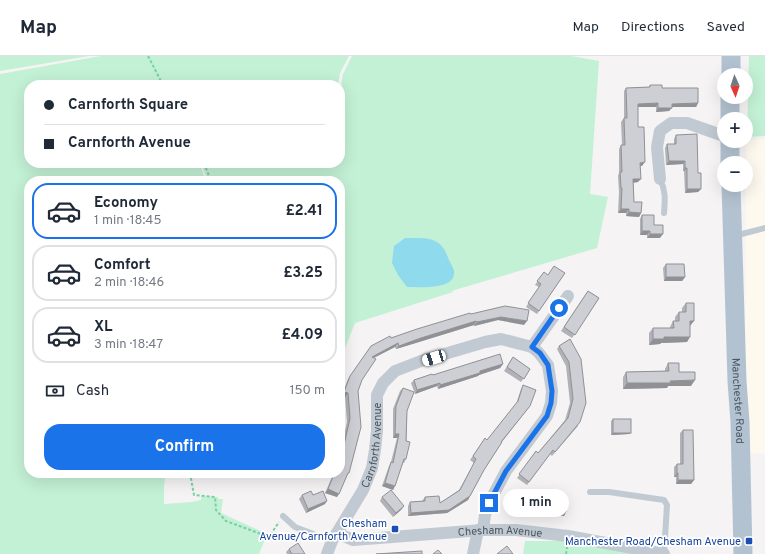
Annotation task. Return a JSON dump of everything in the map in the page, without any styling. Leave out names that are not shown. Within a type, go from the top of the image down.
[{"type":"main road","points":[[730,68],[731,56]]},
{"type":"main road","name":"Manchester Road","points":[[731,192],[737,381],[740,422],[743,554]]},
{"type":"street","points":[[660,179],[657,147],[660,131],[671,123],[686,123],[717,134]]},
{"type":"street","points":[[472,554],[489,503],[506,471],[547,416],[551,403],[552,391],[548,365],[540,353],[532,347],[568,296]]},
{"type":"street","name":"Carnforth Avenue","points":[[327,554],[335,537],[363,490],[372,468],[376,450],[377,395],[383,383],[395,371],[421,361],[485,342],[501,339],[532,347]]},
{"type":"street","name":"Chesham Avenue","points":[[335,537],[353,540],[481,530],[516,530],[568,536],[664,554]]},
{"type":"lane","points":[[660,179],[664,187],[665,195],[664,213]]},
{"type":"lane","points":[[733,242],[765,228]]},
{"type":"lane","points":[[590,492],[609,492],[664,500],[667,505],[664,554]]},
{"type":"lane","points":[[283,516],[294,527],[335,537]]},
{"type":"path","points":[[148,56],[160,80]]},
{"type":"path","points":[[191,478],[194,495],[215,497],[216,510],[226,521],[269,537],[283,516]]},
{"type":"shaded area","points":[[765,139],[765,454],[745,453],[746,192],[753,192],[753,156],[746,156],[746,148],[753,148],[753,140]]},
{"type":"green space","points":[[0,56],[89,56],[0,71]]},
{"type":"green space","points":[[101,56],[349,56],[340,73],[339,80],[24,80],[24,168],[201,168],[204,176],[24,176],[24,478],[165,478],[164,504],[192,502],[201,500],[201,496],[218,497],[218,499],[223,499],[221,513],[267,534],[259,554],[0,554],[0,74]]},
{"type":"green space","points":[[352,56],[571,56],[599,61],[590,194],[608,197],[597,248],[458,289],[452,291],[453,292],[355,323],[345,348],[345,176],[206,176],[203,168],[345,168],[345,80],[342,80],[343,74]]},
{"type":"green space","points":[[749,56],[765,56],[765,136],[753,137],[753,112],[748,112],[748,104],[753,104],[753,68],[749,68]]},
{"type":"green space","points":[[525,541],[565,541],[635,554],[523,554]]},
{"type":"water","points":[[405,238],[429,239],[440,245],[453,269],[454,274],[452,279],[448,283],[442,285],[407,287],[398,275],[392,263],[394,246]]},
{"type":"building","points":[[650,85],[662,85],[662,88],[698,88],[698,103],[672,104],[672,108],[658,108],[658,103],[638,104],[638,127],[644,127],[645,162],[640,163],[641,179],[633,179],[634,202],[642,202],[641,213],[629,212],[629,209],[621,209],[622,188],[620,172],[622,172],[621,145],[625,145],[624,118],[627,118],[626,88],[650,87]]},
{"type":"building","points":[[697,134],[698,173],[701,173],[701,189],[687,189],[687,168],[685,168],[685,161],[669,161],[667,144],[676,144],[676,135]]},
{"type":"building","points":[[642,215],[654,215],[654,225],[663,225],[663,234],[650,234],[650,231],[642,231]]},
{"type":"building","points":[[666,264],[684,264],[685,277],[666,277]]},
{"type":"building","points":[[554,266],[565,273],[539,311],[528,303],[541,284],[537,281],[544,272],[548,275]]},
{"type":"building","points":[[588,291],[599,298],[575,335],[564,327]]},
{"type":"building","points":[[686,303],[694,303],[694,321],[690,321],[690,337],[664,337],[664,339],[653,339],[653,328],[674,328],[673,321],[679,321],[679,312],[686,312]]},
{"type":"building","points":[[505,306],[529,310],[527,321],[501,317],[476,321],[399,346],[398,343],[372,357],[376,359],[362,380],[358,391],[361,427],[349,473],[339,494],[328,489],[332,478],[345,478],[345,440],[350,418],[348,393],[345,392],[345,389],[350,376],[371,346],[390,336],[391,338],[470,313]]},
{"type":"building","points":[[570,339],[581,359],[586,403],[580,422],[555,452],[553,450],[529,482],[519,474],[536,451],[538,453],[568,418],[573,399],[569,362],[559,346]]},
{"type":"building","points":[[500,354],[503,364],[480,371],[480,373],[417,390],[414,380]]},
{"type":"building","points":[[513,357],[530,369],[524,379],[507,367]]},
{"type":"building","points":[[668,363],[679,363],[679,372],[695,372],[695,380],[670,381],[671,383],[627,383],[626,372],[669,371]]},
{"type":"building","points":[[523,385],[536,390],[530,406],[501,442],[470,496],[449,510],[411,513],[410,502],[425,501],[425,497],[439,496],[440,503],[460,490],[476,459],[473,456],[485,438],[487,440],[518,401]]},
{"type":"building","points":[[403,388],[414,392],[407,411],[406,441],[410,442],[406,459],[404,459],[395,486],[385,483],[391,462],[393,463],[399,434],[395,434],[396,406]]},
{"type":"building","points":[[613,419],[631,419],[631,433],[613,433]]},
{"type":"building","points":[[683,430],[693,430],[694,480],[678,480],[677,464],[683,464]]},
{"type":"building","points":[[391,490],[404,506],[396,513],[382,497]]},
{"type":"building","points":[[311,491],[313,495],[323,491],[327,501],[308,509],[302,495]]},
{"type":"building","points":[[546,499],[567,501],[566,512],[545,510]]},
{"type":"building","points":[[298,543],[305,554],[292,554],[289,549]]},
{"type":"building","points":[[507,546],[513,554],[497,554]]},
{"type":"building","points":[[438,550],[442,554],[433,554]]},
{"type":"building","points":[[422,551],[422,554],[376,554]]},
{"type":"place","name":"Chesham Avenue/Carnforth Avenue","points":[[395,529]]},
{"type":"place","name":"Manchester Road/Chesham Avenue","points":[[749,541]]},
{"type":"route","points":[[489,503],[506,471],[547,416],[551,403],[552,391],[548,365],[540,353],[532,347],[559,308]]}]
